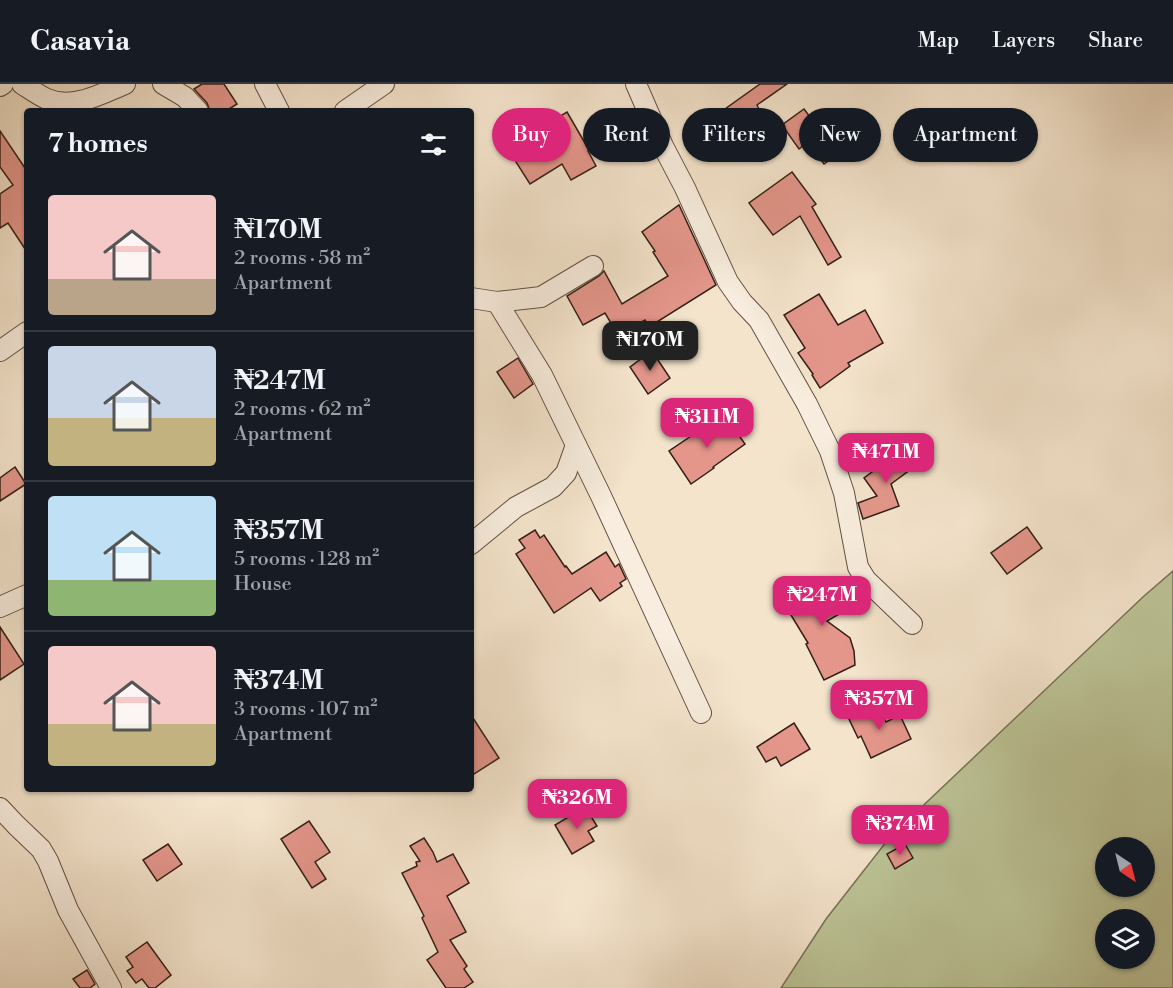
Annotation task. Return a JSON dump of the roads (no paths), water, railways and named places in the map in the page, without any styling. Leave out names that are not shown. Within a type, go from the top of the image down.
[{"type":"street","points":[[22,84],[47,99],[67,104],[92,98],[125,84]]},
{"type":"street","points":[[164,84],[185,97],[195,108]]},
{"type":"street","points":[[265,84],[277,108]]},
{"type":"street","points":[[349,108],[384,84]]},
{"type":"street","points":[[636,84],[728,282],[759,320],[807,404],[830,451],[844,494],[858,567],[866,580],[912,624]]},
{"type":"street","points":[[474,299],[497,303],[541,297],[593,266]]},
{"type":"street","points":[[497,303],[542,375],[701,712]]},
{"type":"street","points":[[0,351],[24,334]]},
{"type":"street","points":[[474,542],[516,507],[553,487],[567,473],[576,445]]},
{"type":"street","points":[[0,607],[24,595]]},
{"type":"street","points":[[0,808],[41,849],[68,910],[111,988]]}]
